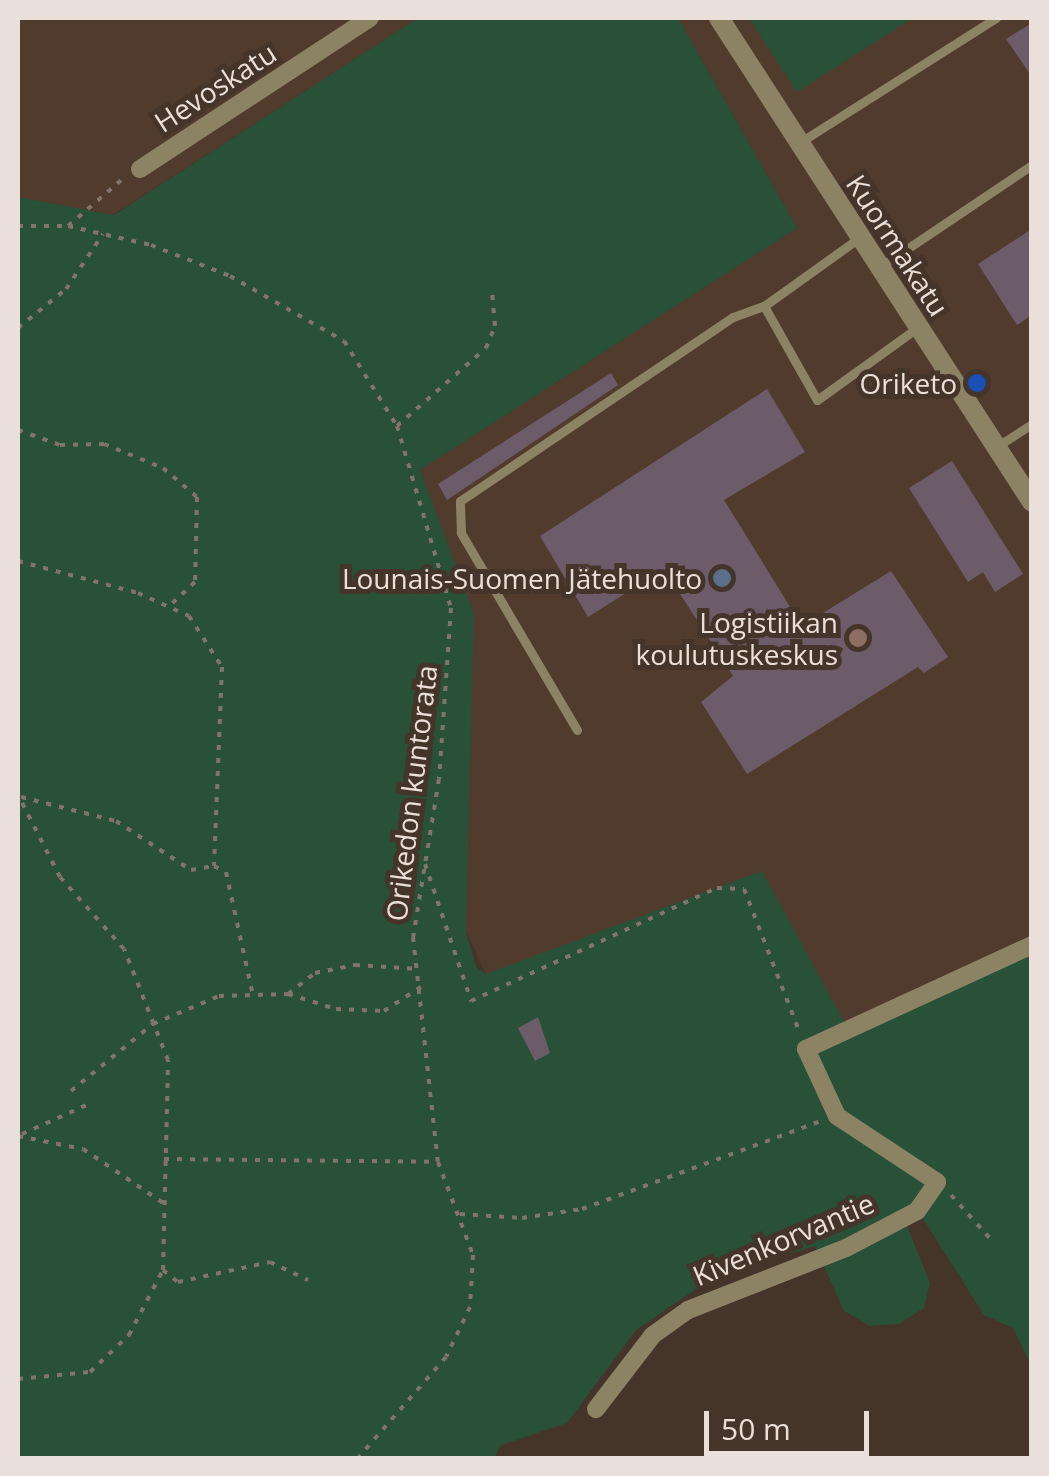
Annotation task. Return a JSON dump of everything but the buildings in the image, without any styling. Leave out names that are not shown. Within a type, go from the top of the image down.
[{"type":"street","name":"Hevoskatu","points":[[140,169],[370,18]]},
{"type":"street","name":"Kuormakatu","points":[[718,18],[1032,502]]},
{"type":"street","points":[[837,1116],[806,1049],[1032,945]]},
{"type":"street","name":"Kivenkorvantie","points":[[596,1409],[653,1335],[688,1310],[846,1248],[917,1211],[937,1182],[837,1116]]},
{"type":"lane","points":[[799,142],[996,18]]},
{"type":"lane","points":[[880,267],[1032,165]]},
{"type":"lane","points":[[577,730],[462,532],[456,510],[633,388],[645,371],[764,306],[860,237]]},
{"type":"lane","points":[[764,306],[816,400],[919,327]]},
{"type":"lane","points":[[996,447],[1032,424]]},
{"type":"path","points":[[68,226],[140,169]]},
{"type":"path","name":"Orikedon kuntorata","points":[[18,226],[68,226],[103,234],[230,276],[344,341],[397,426],[450,608],[438,779],[414,936],[438,1162],[473,1255],[470,1306],[446,1357],[358,1458]]},
{"type":"path","points":[[18,328],[66,289],[103,234]]},
{"type":"path","points":[[397,426],[486,348],[495,326],[492,293]]},
{"type":"path","points":[[18,430],[135,456],[197,497],[195,582],[168,607]]},
{"type":"path","points":[[18,561],[188,616],[222,667],[214,866]]},
{"type":"path","points":[[18,796],[116,821],[191,870],[214,866],[226,872],[252,991]]},
{"type":"path","points":[[18,796],[60,877],[124,949],[168,1060],[164,1160],[168,1205],[163,1270],[129,1335],[90,1372],[18,1379]]},
{"type":"path","points":[[423,862],[470,1001],[718,888],[744,889],[806,1049]]},
{"type":"path","points":[[288,994],[315,973],[355,965],[418,969]]},
{"type":"path","points":[[71,1090],[153,1024],[252,991],[288,994],[336,1009],[384,1011],[421,986]]},
{"type":"path","points":[[18,1136],[90,1103]]},
{"type":"path","points":[[460,1214],[522,1218],[582,1209],[837,1116]]},
{"type":"path","points":[[18,1136],[83,1148],[168,1205]]},
{"type":"path","points":[[164,1160],[438,1162]]},
{"type":"path","points":[[937,1182],[985,1224],[994,1244]]},
{"type":"path","points":[[163,1270],[178,1282],[270,1262],[308,1280]]},
{"type":"shaded area","points":[[18,18],[418,18],[113,215],[18,197]]},
{"type":"shaded area","points":[[678,18],[1031,18],[1031,942],[847,1027],[486,974],[466,931],[420,470],[797,228]]},
{"type":"green space","points":[[418,18],[678,18],[797,228],[420,470],[474,614],[466,932],[476,967],[486,974],[762,871],[847,1027],[1031,942],[1031,1365],[1013,1328],[984,1315],[922,1217],[907,1226],[930,1283],[924,1308],[899,1324],[870,1326],[844,1311],[815,1246],[715,1276],[636,1330],[567,1423],[501,1445],[494,1458],[18,1458],[18,197],[114,215]]},
{"type":"green space","points":[[749,18],[913,18],[797,92]]},
{"type":"place","name":"Oriketo","points":[[977,383]]},
{"type":"place","name":"Lounais-Suomen Jätehuolto","points":[[722,578]]},
{"type":"place","name":"Logistiikan koulutuskeskus","points":[[858,638]]}]
